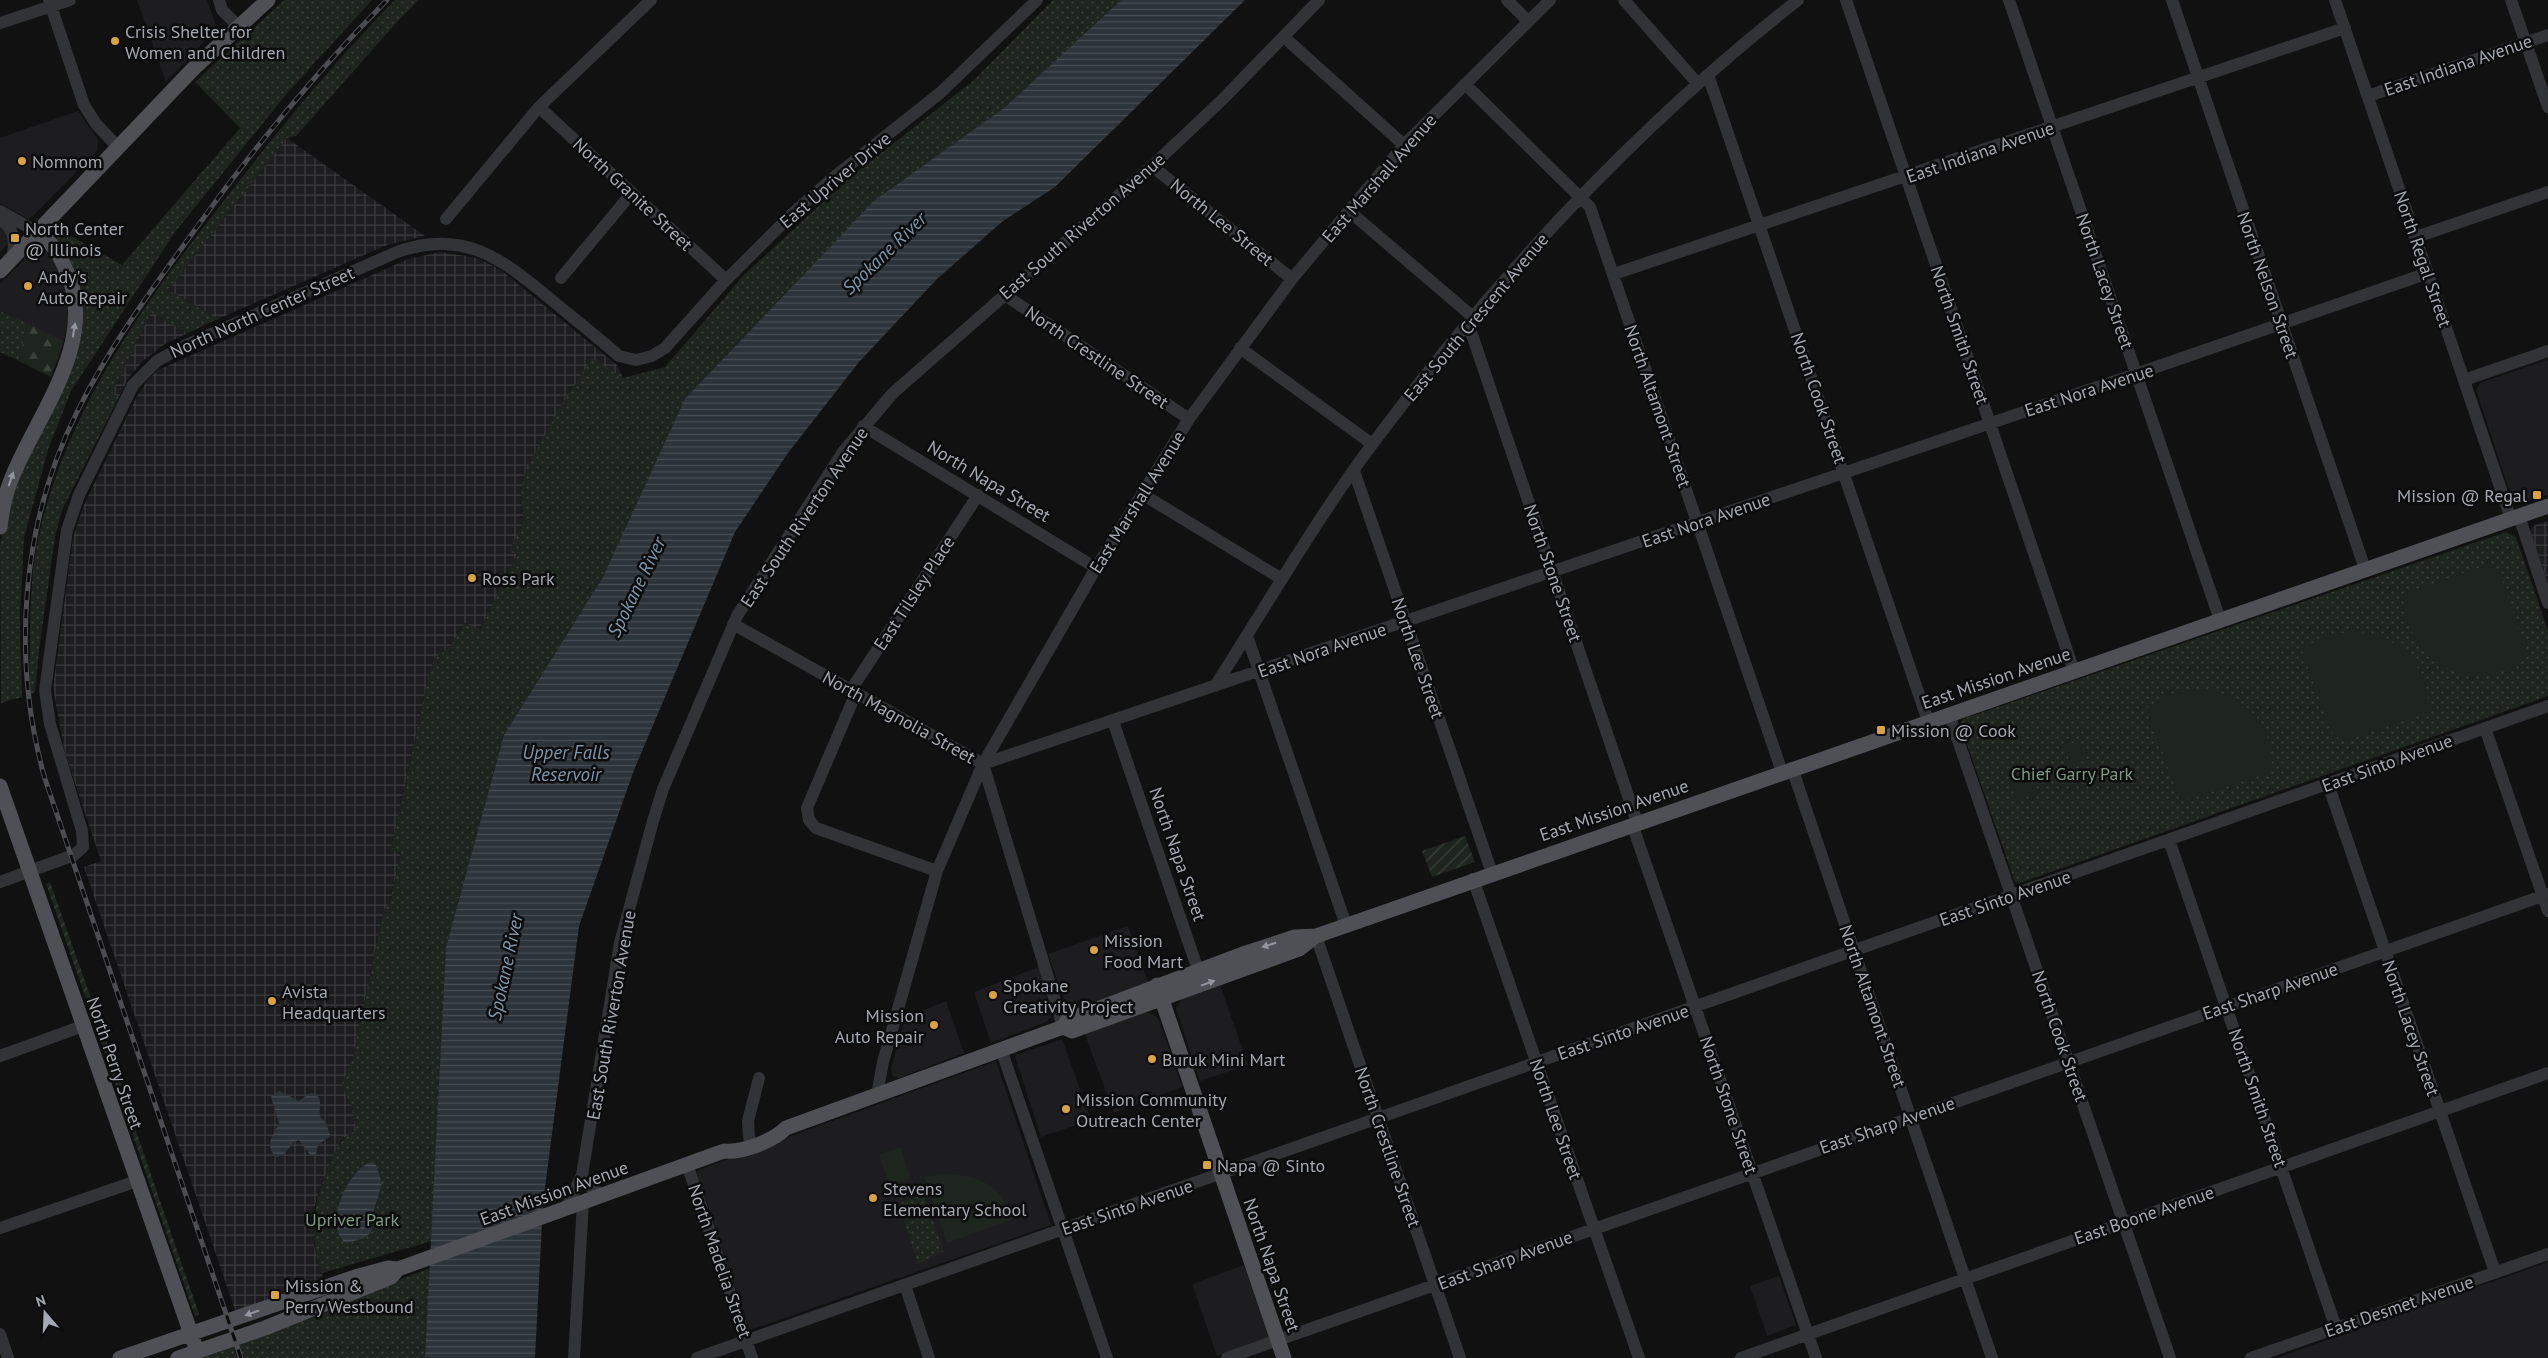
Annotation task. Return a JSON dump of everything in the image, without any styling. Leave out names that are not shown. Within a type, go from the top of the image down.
[{"type":"main road","points":[[0,272],[117,146],[238,26],[268,0]]},
{"type":"main road","points":[[0,527],[12,477],[64,370],[74,333],[77,307],[72,282],[51,242],[37,232]]},
{"type":"main road","name":"East Mission Avenue","points":[[1160,992],[1299,949],[1316,936],[1473,879],[2548,506]]},
{"type":"main road","name":"North Perry Street","points":[[0,786],[197,1351]]},
{"type":"main road","name":"East Mission Avenue","points":[[724,1151],[730,1144],[776,1127],[786,1128],[1064,1027],[1072,1031],[1160,992],[1198,970],[1295,936],[1316,936]]},
{"type":"main road","name":"North Napa Street","points":[[1160,992],[1284,1358]]},
{"type":"main road","name":"East Mission Avenue","points":[[178,1358],[265,1328],[391,1277],[400,1269],[724,1151],[733,1152],[779,1136],[786,1128]]},
{"type":"main road","name":"East Mission Avenue","points":[[120,1358],[363,1275],[388,1268],[400,1269]]},
{"type":"street","points":[[0,23],[50,3],[70,0]]},
{"type":"street","points":[[219,0],[222,10],[238,26]]},
{"type":"street","points":[[446,219],[539,107],[651,0]]},
{"type":"street","name":"East Upriver Drive","points":[[636,360],[652,356],[665,348],[726,280],[792,214],[833,178],[940,93],[1037,0]]},
{"type":"street","name":"East South Riverton Avenue","points":[[565,1209],[582,1175],[620,943],[663,789],[733,624],[844,452],[863,426],[907,379],[1152,166],[1223,99],[1319,0]]},
{"type":"street","points":[[1507,0],[1528,21]]},
{"type":"street","name":"East Marshall Avenue","points":[[877,1095],[883,1062],[937,871],[983,764],[1096,568],[1189,420],[1292,279],[1404,145],[1550,0]]},
{"type":"street","points":[[1624,0],[1698,84]]},
{"type":"street","name":"East South Crescent Avenue","points":[[1215,686],[1282,579],[1372,444],[1470,320],[1582,196],[1698,84],[1798,0]]},
{"type":"street","name":"North Smith Street","points":[[1846,0],[2074,671]]},
{"type":"street","name":"North Lacey Street","points":[[2009,0],[2220,620]]},
{"type":"street","name":"North Nelson Street","points":[[2172,0],[2365,569]]},
{"type":"street","name":"North Regal Street","points":[[2335,0],[2464,380],[2548,603]]},
{"type":"street","points":[[2511,0],[2548,107]]},
{"type":"street","points":[[50,3],[84,105],[96,124],[117,146]]},
{"type":"street","name":"East Indiana Avenue","points":[[1614,274],[2345,28]]},
{"type":"street","name":"East Indiana Avenue","points":[[2368,96],[2548,34]]},
{"type":"street","points":[[1284,37],[1404,145]]},
{"type":"street","name":"North Cook Street","points":[[1708,75],[1928,721]]},
{"type":"street","name":"North Altamont Street","points":[[1465,84],[1582,196],[1590,206],[1698,523],[1854,950],[1992,1358]]},
{"type":"street","name":"North Granite Street","points":[[539,107],[726,280]]},
{"type":"street","name":"North Lee Street","points":[[1152,166],[1292,279]]},
{"type":"street","points":[[2416,237],[2548,192]]},
{"type":"street","points":[[561,278],[631,194]]},
{"type":"street","points":[[0,211],[37,232]]},
{"type":"street","points":[[1349,211],[1470,320]]},
{"type":"street","points":[[0,218],[9,226],[14,236],[12,259]]},
{"type":"street","name":"North North Center Street","points":[[30,872],[74,855],[84,844],[82,831],[50,724],[45,690],[64,546],[74,507],[134,385],[152,364],[173,351],[397,252],[414,247],[446,244],[474,248],[506,264],[619,356],[636,360]]},
{"type":"street","name":"East Nora Avenue","points":[[983,764],[1698,523],[2428,273]]},
{"type":"street","name":"North Crestline Street","points":[[1005,295],[1189,420]]},
{"type":"street","name":"North Stone Street","points":[[1470,320],[1696,1007],[1816,1358]]},
{"type":"street","points":[[1240,348],[1372,444]]},
{"type":"street","points":[[2464,380],[2548,351]]},
{"type":"street","name":"North Napa Street","points":[[863,426],[1096,568]]},
{"type":"street","name":"North Lee Street","points":[[1354,471],[1492,873]]},
{"type":"street","points":[[1142,494],[1282,579]]},
{"type":"street","name":"East Tilsley Place","points":[[937,871],[816,828],[809,820],[807,808],[854,692],[978,495]]},
{"type":"street","name":"North Magnolia Street","points":[[733,624],[983,764],[1064,1027]]},
{"type":"street","points":[[1247,636],[1346,925]]},
{"type":"street","name":"East Sinto Avenue","points":[[697,1358],[2548,706]]},
{"type":"street","name":"North Cook Street","points":[[1949,714],[2170,1358]]},
{"type":"street","name":"North Napa Street","points":[[1113,721],[1198,970]]},
{"type":"street","points":[[2485,728],[2545,895],[2548,911]]},
{"type":"street","name":"North Lacey Street","points":[[2328,784],[2495,1272]]},
{"type":"street","name":"North Smith Street","points":[[2170,840],[2336,1328]]},
{"type":"street","points":[[0,882],[30,872]]},
{"type":"street","name":"North Lee Street","points":[[1473,879],[1639,1358]]},
{"type":"street","name":"East Sharp Avenue","points":[[1227,1358],[2545,895]]},
{"type":"street","name":"North Crestline Street","points":[[1316,936],[1460,1358]]},
{"type":"street","points":[[0,1056],[83,1026]]},
{"type":"street","points":[[1001,1050],[1107,1358]]},
{"type":"street","name":"East Boone Avenue","points":[[1741,1358],[2548,1073]]},
{"type":"street","points":[[749,1137],[748,1122],[759,1078]]},
{"type":"street","name":"North Madelia Street","points":[[687,1164],[752,1358]]},
{"type":"street","points":[[582,1175],[590,1187],[603,1195]]},
{"type":"street","points":[[0,1228],[137,1181]]},
{"type":"street","points":[[574,1358],[583,1202]]},
{"type":"street","name":"East Desmet Avenue","points":[[2251,1358],[2548,1254]]},
{"type":"street","points":[[905,1285],[929,1358]]},
{"type":"street","points":[[0,1334],[8,1358]]},
{"type":"shaded area","points":[[137,0],[207,0],[217,28],[166,82]]},
{"type":"shaded area","points":[[78,111],[98,140],[97,151],[31,218],[28,219],[0,203],[0,138]]},
{"type":"shaded area","points":[[287,138],[425,236],[387,245],[218,319],[168,290]]},
{"type":"shaded area","points":[[0,224],[6,229],[9,243],[0,252]]},
{"type":"shaded area","points":[[42,244],[54,259],[64,285],[68,319],[64,341],[0,311],[0,284],[38,245]]},
{"type":"shaded area","points":[[441,252],[477,258],[501,270],[618,366],[623,378],[521,490],[524,521],[510,551],[517,554],[496,601],[479,630],[465,623],[450,647],[435,658],[430,670],[391,850],[401,853],[390,903],[384,910],[352,1061],[342,1084],[351,1106],[357,1130],[341,1140],[321,1185],[314,1208],[314,1245],[323,1278],[322,1281],[236,1313],[84,867],[101,861],[65,753],[53,688],[73,538],[83,507],[136,398],[147,381],[158,370],[408,259]]},
{"type":"shaded area","points":[[151,312],[188,333],[165,344],[143,361],[129,377],[119,397],[111,393]]},
{"type":"shaded area","points":[[2548,360],[2548,495],[2520,504],[2512,498],[2476,390],[2480,383]]},
{"type":"shaded area","points":[[2548,521],[2548,583],[2530,531],[2535,525]]},
{"type":"shaded area","points":[[1128,926],[1148,982],[1072,1011],[1067,1009],[1048,954]]},
{"type":"shaded area","points":[[1039,967],[1052,1017],[1046,1022],[991,1043],[974,992]]},
{"type":"shaded area","points":[[1220,985],[1248,1065],[1200,1081],[1176,1008],[1182,999]]},
{"type":"shaded area","points":[[946,1001],[964,1053],[899,1078],[893,1076],[891,1069],[905,1018]]},
{"type":"shaded area","points":[[1147,1012],[1156,1016],[1159,1020],[1182,1087],[1114,1113],[1084,1032]]},
{"type":"shaded area","points":[[1062,1039],[1091,1120],[1041,1137],[1015,1057],[1016,1055]]},
{"type":"shaded area","name":"Stevens Elementary School","points":[[996,1061],[1051,1225],[750,1330],[696,1171]]},
{"type":"shaded area","points":[[2548,1262],[2548,1358],[2277,1358]]},
{"type":"shaded area","points":[[1244,1265],[1270,1337],[1217,1356],[1192,1284]]},
{"type":"shaded area","points":[[1779,1276],[1796,1325],[1767,1336],[1750,1286]]},
{"type":"green space","points":[[284,0],[372,0],[289,91],[175,232],[71,391],[48,450],[24,538],[20,618],[22,697],[1,703],[0,546],[9,496],[80,323],[57,240],[57,228],[122,265],[240,128],[195,82]]},
{"type":"green space","points":[[395,0],[419,0],[397,22],[296,136],[287,138],[168,290],[218,319],[188,333],[151,312],[112,393],[119,397],[62,510],[55,537],[35,692],[31,694],[29,668],[30,625],[32,582],[38,540],[51,492],[68,446],[112,358],[167,276],[266,147],[350,47]]},
{"type":"green space","name":"Upriver Park","points":[[1053,0],[1121,0],[1004,108],[875,200],[603,577],[504,735],[446,947],[432,1241],[322,1273],[315,1246],[314,1233],[318,1195],[341,1142],[356,1130],[351,1106],[342,1084],[352,1061],[384,910],[390,903],[401,853],[391,850],[430,670],[435,658],[450,647],[465,623],[480,630],[517,555],[509,551],[524,521],[521,490],[526,469],[562,404],[592,358],[623,378],[665,367],[743,276],[848,179],[973,81]]},
{"type":"green space","points":[[0,311],[27,323],[19,361],[0,352]]},
{"type":"green space","points":[[27,323],[64,341],[51,377],[19,361]]},
{"type":"green space","name":"Chief Garry Park","points":[[2506,532],[2516,537],[2548,631],[2548,696],[2020,883],[2015,882],[1960,724],[1963,719]]},
{"type":"green space","points":[[2487,565],[2499,571],[2528,656],[2507,669],[2485,675],[2464,674],[2445,667],[2429,655],[2416,639],[2407,618],[2403,594]]},
{"type":"green space","points":[[2349,631],[2382,637],[2396,644],[2407,653],[2423,678],[2429,711],[2345,741],[2333,735],[2302,651],[2316,640]]},
{"type":"green space","points":[[2204,689],[2234,699],[2246,706],[2256,716],[2268,740],[2271,755],[2271,771],[2190,799],[2178,795],[2146,708],[2174,693]]},
{"type":"green space","points":[[2080,741],[2086,759],[2071,764],[2064,746]]},
{"type":"green space","points":[[2025,766],[2035,794],[2016,800],[2007,772]]},
{"type":"green space","points":[[1465,836],[1475,862],[1432,877],[1422,851]]},
{"type":"green space","points":[[50,882],[129,1106],[124,1108],[46,884]]},
{"type":"green space","points":[[135,1128],[199,1314],[195,1316],[131,1130]]},
{"type":"green space","points":[[900,1147],[911,1178],[890,1186],[879,1155]]},
{"type":"green space","points":[[941,1174],[966,1176],[986,1183],[1001,1196],[1014,1219],[947,1243],[924,1177]]},
{"type":"green space","points":[[923,1194],[944,1251],[918,1264],[902,1214],[898,1215],[894,1206]]},
{"type":"green space","points":[[430,1268],[425,1358],[198,1358]]},
{"type":"water","name":"Upper Falls Reservoir","points":[[1121,0],[1245,0],[1055,187],[1003,221],[937,279],[859,362],[788,453],[735,532],[634,770],[579,926],[543,1203],[535,1358],[425,1358],[446,947],[504,735],[603,577],[685,399],[875,200],[1004,108]]},
{"type":"water","points":[[279,1091],[299,1101],[311,1093],[318,1097],[320,1116],[327,1125],[330,1136],[318,1145],[316,1154],[311,1156],[299,1140],[294,1142],[282,1156],[276,1157],[272,1153],[270,1144],[279,1123],[271,1097]]},
{"type":"water","points":[[371,1162],[376,1165],[382,1183],[372,1216],[371,1232],[365,1238],[346,1243],[339,1235],[337,1225],[337,1212],[341,1199],[354,1175]]},
{"type":"railway","points":[[241,1358],[45,779],[34,733],[28,687],[25,640],[27,592],[33,546],[44,500],[58,455],[77,412],[103,364],[147,297],[238,171],[336,54],[387,0]]},
{"type":"place","name":"Crisis Shelter for Women and Children","points":[[115,41]]},
{"type":"place","name":"Nomnom","points":[[22,161]]},
{"type":"place","name":"North Center @ Illinois","points":[[15,238]]},
{"type":"place","name":"Andy's Auto Repair","points":[[28,286]]},
{"type":"place","name":"Mission @ Regal","points":[[2537,495]]},
{"type":"place","name":"Ross Park","points":[[472,578]]},
{"type":"place","name":"Mission @ Cook","points":[[1881,730]]},
{"type":"place","name":"Mission Food Mart","points":[[1094,950]]},
{"type":"place","name":"Spokane Creativity Project","points":[[993,995]]},
{"type":"place","name":"Avista Headquarters","points":[[272,1001]]},
{"type":"place","name":"Mission Auto Repair","points":[[934,1025]]},
{"type":"place","name":"Buruk Mini Mart","points":[[1152,1059]]},
{"type":"place","name":"Mission Community Outreach Center","points":[[1066,1109]]},
{"type":"place","name":"Napa @ Sinto","points":[[1207,1165]]},
{"type":"place","name":"Stevens Elementary School","points":[[873,1198]]},
{"type":"place","name":"Mission & Perry Westbound","points":[[275,1295]]},
{"type":"water label","name":"Spokane River","points":[[884,253]]},
{"type":"water label","name":"Spokane River","points":[[636,587]]},
{"type":"water label","name":"Spokane River","points":[[505,967]]}]
